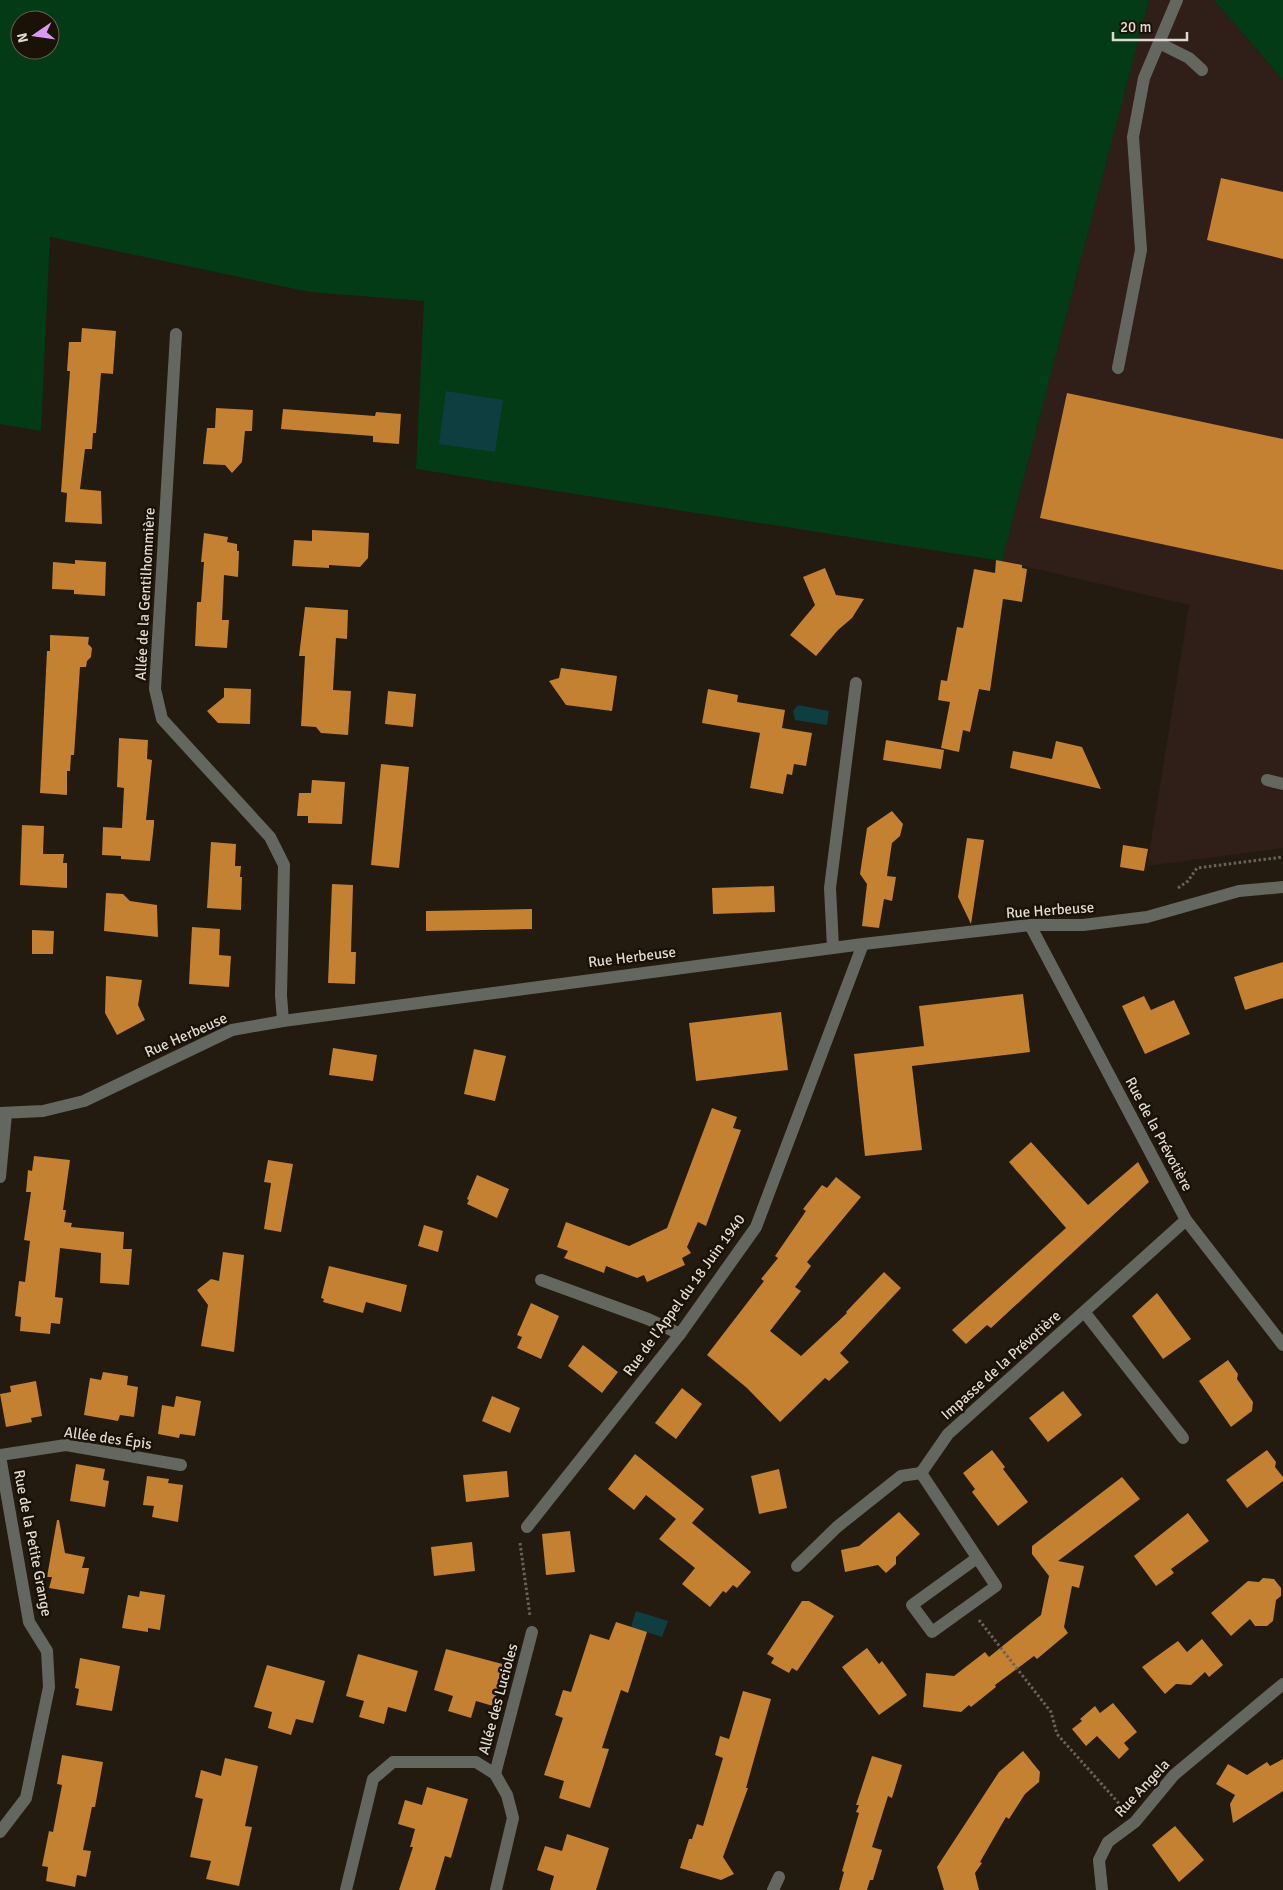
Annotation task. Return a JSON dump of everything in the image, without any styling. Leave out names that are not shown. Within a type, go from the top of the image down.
[{"type":"street","points":[[1118,368],[1141,250],[1133,137],[1144,78],[1177,0]]},
{"type":"street","points":[[1159,43],[1189,58],[1202,70]]},
{"type":"street","name":"Allée de la Gentilhommière","points":[[176,334],[155,689],[162,718],[270,837],[284,865],[281,995],[283,1020]]},
{"type":"street","points":[[833,947],[830,888],[856,683]]},
{"type":"street","points":[[1267,780],[1283,784]]},
{"type":"street","name":"Rue Herbeuse","points":[[3,1114],[43,1111],[84,1101],[232,1030],[283,1020],[833,947],[1030,925],[1083,925],[1147,917],[1239,891],[1283,887]]},
{"type":"street","name":"Rue de la Prévotière","points":[[1030,925],[1186,1220],[1283,1345]]},
{"type":"street","name":"Rue de l'Appel du 18 Juin 1940","points":[[527,1526],[680,1334],[756,1227],[863,944]]},
{"type":"street","points":[[0,1177],[3,1114]]},
{"type":"street","name":"Impasse de la Prévotière","points":[[921,1473],[948,1434],[1085,1313],[1186,1220]]},
{"type":"street","points":[[542,1280],[648,1318],[680,1334]]},
{"type":"street","points":[[1085,1313],[1183,1438]]},
{"type":"street","name":"Allée des Épis","points":[[0,1455],[66,1445],[181,1465]]},
{"type":"street","name":"Rue de la Petite Grange","points":[[0,1455],[29,1622],[47,1651],[48,1687],[26,1798],[0,1832]]},
{"type":"street","points":[[797,1566],[837,1527],[901,1476],[921,1473],[978,1558],[996,1586],[932,1632],[912,1605],[978,1558]]},
{"type":"street","name":"Allée des Lucioles","points":[[495,1774],[532,1632]]},
{"type":"street","name":"Rue Angela","points":[[1102,1890],[1099,1860],[1108,1842],[1135,1822],[1174,1775],[1283,1684]]},
{"type":"street","points":[[346,1890],[373,1780],[393,1762],[476,1762],[495,1774],[507,1795],[513,1818],[496,1890]]},
{"type":"street","points":[[773,1890],[779,1877]]},
{"type":"path","points":[[1171,893],[1188,881],[1197,868],[1283,857]]},
{"type":"path","points":[[527,1526],[519,1546],[532,1632]]},
{"type":"path","points":[[968,1606],[1051,1712],[1058,1734],[1135,1822]]},
{"type":"shaded area","points":[[1149,0],[1214,0],[1283,80],[1283,848],[1147,866],[1189,605],[1002,561]]},
{"type":"green space","points":[[0,0],[1149,0],[1002,561],[416,469],[424,301],[310,292],[50,237],[41,431],[0,424]]},
{"type":"green space","points":[[1214,0],[1283,0],[1283,80]]},
{"type":"water","points":[[446,391],[503,400],[495,452],[439,444]]},
{"type":"water","points":[[798,705],[829,711],[827,725],[795,720],[793,711]]},
{"type":"water","points":[[636,1611],[668,1621],[662,1637],[631,1627]]},
{"type":"building","points":[[1221,178],[1283,192],[1283,259],[1207,240]]},
{"type":"building","points":[[82,328],[116,331],[113,374],[101,373],[96,433],[93,433],[92,449],[85,449],[80,489],[101,491],[102,524],[65,522],[67,493],[61,492],[70,371],[67,371],[69,342],[81,342]]},
{"type":"building","points":[[1067,393],[1283,439],[1283,570],[1040,518]]},
{"type":"building","points":[[216,408],[253,410],[252,431],[245,431],[242,462],[232,473],[225,465],[203,464],[207,428],[215,428]]},
{"type":"building","points":[[283,409],[375,416],[376,412],[401,414],[399,444],[373,442],[373,436],[281,429]]},
{"type":"building","points":[[312,530],[369,533],[368,558],[360,567],[329,565],[329,568],[292,566],[294,540],[312,541]]},
{"type":"building","points":[[204,533],[228,537],[227,542],[237,544],[237,551],[239,551],[238,577],[224,575],[222,620],[229,620],[227,648],[195,646],[197,602],[201,602],[204,562],[201,562]]},
{"type":"building","points":[[75,560],[106,562],[105,596],[74,594],[74,590],[52,589],[53,562],[75,564]]},
{"type":"building","points":[[996,560],[1022,565],[1022,568],[1027,569],[1022,602],[1003,599],[990,691],[979,689],[970,732],[963,730],[959,752],[941,748],[950,702],[938,700],[941,680],[947,681],[957,627],[963,628],[974,569],[995,573]]},
{"type":"building","points":[[825,568],[836,595],[864,599],[852,618],[838,630],[816,656],[790,635],[815,605],[803,577]]},
{"type":"building","points":[[305,607],[348,610],[347,639],[336,638],[333,690],[351,691],[348,735],[321,733],[316,727],[301,726],[305,656],[299,656]]},
{"type":"building","points":[[50,635],[89,637],[88,644],[92,648],[91,657],[87,661],[86,667],[80,667],[74,755],[71,755],[70,771],[67,771],[67,795],[40,793],[47,651],[50,651]]},
{"type":"building","points":[[561,668],[617,676],[612,711],[566,705],[549,681],[559,678]]},
{"type":"building","points":[[224,688],[251,689],[250,724],[218,723],[207,711],[224,697]]},
{"type":"building","points":[[708,689],[738,695],[737,702],[785,710],[782,728],[812,733],[806,766],[794,764],[792,775],[787,774],[783,794],[750,788],[760,733],[702,723]]},
{"type":"building","points":[[388,691],[416,694],[413,727],[385,724]]},
{"type":"building","points":[[119,738],[148,740],[147,759],[152,760],[146,820],[154,820],[150,861],[121,859],[121,856],[102,855],[103,827],[122,828],[124,788],[117,787]]},
{"type":"building","points":[[886,740],[944,750],[941,769],[883,760]]},
{"type":"building","points":[[1056,741],[1082,747],[1101,789],[1010,768],[1013,751],[1052,759]]},
{"type":"building","points":[[381,764],[409,767],[399,868],[371,865]]},
{"type":"building","points":[[312,780],[345,782],[342,824],[308,823],[308,816],[297,816],[299,793],[311,793]]},
{"type":"building","points":[[892,811],[903,824],[900,836],[892,843],[887,876],[896,877],[892,901],[884,899],[879,928],[862,926],[867,884],[860,874],[867,828]]},
{"type":"building","points":[[22,825],[44,826],[43,854],[64,854],[63,863],[67,863],[67,888],[20,885]]},
{"type":"building","points":[[967,838],[984,840],[971,924],[958,897]]},
{"type":"building","points":[[211,842],[236,844],[235,866],[241,866],[240,877],[242,877],[241,910],[207,908]]},
{"type":"building","points":[[1123,845],[1148,849],[1144,871],[1120,867]]},
{"type":"building","points":[[332,884],[353,885],[351,952],[356,952],[355,984],[328,983]]},
{"type":"building","points":[[774,886],[775,912],[713,914],[712,888]]},
{"type":"building","points":[[106,893],[123,894],[130,901],[157,905],[158,937],[104,931]]},
{"type":"building","points":[[532,909],[532,929],[426,931],[426,911]]},
{"type":"building","points":[[192,927],[220,929],[219,955],[231,956],[229,987],[189,984]]},
{"type":"building","points":[[32,930],[54,931],[53,954],[32,954]]},
{"type":"building","points":[[1283,962],[1283,998],[1245,1010],[1234,977]]},
{"type":"building","points":[[106,976],[142,980],[138,1005],[145,1020],[117,1035],[105,1013]]},
{"type":"building","points":[[1023,994],[1030,1052],[912,1066],[922,1150],[865,1156],[854,1054],[924,1046],[919,1006]]},
{"type":"building","points":[[1144,996],[1151,1010],[1174,1000],[1190,1034],[1145,1054],[1122,1006]]},
{"type":"building","points":[[781,1012],[788,1070],[696,1081],[689,1023]]},
{"type":"building","points":[[333,1048],[377,1055],[373,1081],[329,1075]]},
{"type":"building","points":[[474,1049],[506,1056],[495,1101],[464,1094]]},
{"type":"building","points":[[712,1108],[737,1117],[733,1128],[741,1130],[706,1226],[698,1222],[687,1247],[691,1253],[682,1258],[685,1265],[647,1282],[644,1275],[637,1278],[606,1266],[604,1273],[564,1258],[568,1251],[557,1247],[566,1222],[629,1246],[667,1228]]},
{"type":"building","points":[[1031,1142],[1088,1205],[1138,1162],[1149,1182],[991,1328],[987,1325],[966,1344],[952,1330],[1066,1228],[1009,1162]]},
{"type":"building","points":[[34,1156],[70,1160],[63,1210],[66,1210],[64,1222],[72,1223],[71,1227],[124,1232],[123,1249],[132,1249],[129,1285],[100,1283],[101,1253],[60,1248],[55,1297],[63,1298],[60,1324],[51,1323],[50,1334],[20,1331],[21,1317],[15,1316],[19,1281],[25,1282],[30,1241],[24,1240],[31,1192],[26,1192],[28,1170],[32,1171]]},
{"type":"building","points":[[268,1160],[293,1164],[281,1232],[264,1229],[271,1183],[264,1182]]},
{"type":"building","points":[[477,1175],[509,1189],[497,1218],[467,1204],[469,1200],[467,1199]]},
{"type":"building","points":[[836,1177],[861,1197],[807,1262],[811,1266],[795,1287],[801,1291],[770,1331],[801,1356],[847,1313],[884,1272],[901,1288],[840,1353],[849,1362],[829,1381],[825,1378],[780,1422],[747,1388],[707,1355],[764,1281],[761,1279],[778,1258],[775,1256],[806,1211],[803,1209],[822,1185],[827,1188]]},
{"type":"building","points":[[424,1225],[443,1231],[438,1252],[418,1246]]},
{"type":"building","points":[[223,1252],[244,1255],[234,1352],[201,1346],[208,1305],[197,1290],[211,1279],[219,1281]]},
{"type":"building","points":[[329,1266],[407,1285],[401,1312],[366,1302],[363,1313],[323,1302],[324,1299],[321,1298]]},
{"type":"building","points":[[1157,1293],[1191,1339],[1163,1359],[1132,1316]]},
{"type":"building","points":[[531,1303],[559,1316],[541,1359],[517,1348],[522,1337],[517,1335]]},
{"type":"building","points":[[583,1345],[618,1372],[602,1393],[568,1366]]},
{"type":"building","points":[[1228,1360],[1238,1374],[1237,1379],[1253,1402],[1252,1411],[1231,1427],[1199,1381]]},
{"type":"building","points":[[103,1372],[128,1376],[127,1385],[138,1387],[134,1417],[120,1415],[118,1421],[84,1415],[90,1378],[101,1380]]},
{"type":"building","points":[[36,1381],[42,1416],[31,1418],[32,1422],[6,1427],[0,1394],[11,1392],[10,1386]]},
{"type":"building","points":[[682,1388],[702,1404],[676,1439],[655,1423]]},
{"type":"building","points":[[1063,1391],[1082,1415],[1048,1442],[1029,1418]]},
{"type":"building","points":[[176,1396],[201,1401],[195,1436],[180,1434],[179,1438],[158,1434],[162,1405],[174,1407]]},
{"type":"building","points":[[492,1396],[520,1408],[510,1433],[482,1421]]},
{"type":"building","points":[[992,1450],[1005,1467],[1003,1469],[1028,1502],[998,1526],[972,1492],[975,1489],[963,1473]]},
{"type":"building","points":[[1267,1450],[1276,1462],[1275,1467],[1283,1477],[1283,1481],[1247,1508],[1226,1480]]},
{"type":"building","points":[[635,1454],[704,1509],[692,1523],[751,1572],[737,1588],[733,1585],[726,1593],[723,1591],[710,1607],[682,1584],[695,1568],[659,1539],[676,1519],[646,1495],[634,1510],[608,1489]]},
{"type":"building","points":[[76,1464],[105,1469],[103,1480],[109,1481],[105,1507],[70,1501]]},
{"type":"building","points":[[779,1469],[787,1508],[759,1514],[751,1476]]},
{"type":"building","points":[[507,1471],[509,1497],[466,1502],[463,1475]]},
{"type":"building","points":[[147,1476],[169,1479],[168,1483],[183,1485],[178,1522],[152,1517],[154,1506],[143,1505]]},
{"type":"building","points":[[1122,1477],[1140,1499],[1058,1561],[1084,1566],[1079,1588],[1072,1586],[1064,1627],[1068,1633],[1037,1659],[1034,1656],[995,1685],[996,1687],[971,1707],[969,1705],[961,1712],[923,1707],[926,1673],[954,1676],[985,1652],[989,1657],[1041,1615],[1049,1576],[1032,1554],[1032,1546]]},
{"type":"building","points":[[899,1512],[920,1534],[896,1557],[896,1564],[886,1573],[878,1565],[845,1572],[841,1550],[859,1546]]},
{"type":"building","points":[[1188,1513],[1209,1541],[1171,1569],[1174,1573],[1156,1586],[1134,1556]]},
{"type":"building","points":[[57,1520],[59,1520],[65,1553],[85,1557],[82,1568],[89,1568],[84,1594],[49,1588],[52,1577],[47,1577]]},
{"type":"building","points":[[570,1531],[575,1572],[546,1575],[542,1534]]},
{"type":"building","points":[[472,1542],[475,1571],[434,1576],[431,1547]]},
{"type":"building","points":[[1263,1578],[1274,1579],[1281,1588],[1281,1596],[1276,1600],[1273,1621],[1267,1626],[1255,1626],[1250,1619],[1231,1636],[1211,1613],[1248,1581],[1259,1582]]},
{"type":"building","points":[[140,1591],[165,1595],[160,1630],[148,1628],[148,1632],[122,1628],[128,1595],[139,1597]]},
{"type":"building","points":[[802,1601],[809,1601],[834,1616],[797,1671],[792,1668],[789,1673],[771,1663],[774,1658],[767,1654]]},
{"type":"building","points":[[616,1622],[647,1632],[628,1693],[621,1690],[602,1748],[609,1749],[590,1808],[559,1798],[564,1781],[544,1775],[563,1718],[555,1715],[563,1690],[571,1692],[590,1634],[609,1640]]},
{"type":"building","points":[[1202,1639],[1223,1665],[1209,1677],[1205,1672],[1191,1685],[1176,1684],[1165,1694],[1142,1667],[1178,1641],[1187,1652]]},
{"type":"building","points":[[867,1648],[879,1664],[882,1661],[907,1695],[879,1715],[842,1667]]},
{"type":"building","points":[[446,1649],[506,1665],[493,1706],[476,1701],[471,1718],[448,1711],[453,1696],[434,1690]]},
{"type":"building","points":[[358,1654],[418,1671],[406,1712],[388,1707],[384,1724],[359,1717],[364,1701],[346,1696]]},
{"type":"building","points":[[80,1658],[120,1666],[112,1711],[76,1705],[79,1689],[75,1688]]},
{"type":"building","points":[[267,1665],[325,1681],[313,1723],[296,1719],[291,1735],[268,1728],[272,1712],[254,1707]]},
{"type":"building","points":[[743,1691],[771,1699],[746,1788],[748,1788],[723,1857],[734,1874],[721,1880],[680,1868],[689,1839],[692,1839],[697,1824],[703,1826],[723,1758],[715,1755],[720,1736],[729,1739]]},
{"type":"building","points":[[1113,1703],[1137,1732],[1124,1743],[1129,1749],[1119,1759],[1097,1736],[1086,1746],[1072,1729],[1095,1706],[1100,1713]]},
{"type":"building","points":[[1023,1751],[1040,1772],[1039,1782],[1025,1794],[1009,1819],[1006,1817],[980,1862],[982,1863],[975,1873],[979,1890],[944,1890],[937,1867],[999,1772]]},
{"type":"building","points":[[62,1755],[103,1762],[95,1807],[92,1807],[83,1850],[91,1851],[86,1877],[77,1875],[75,1887],[46,1881],[48,1867],[42,1866],[49,1831],[53,1832],[62,1785],[57,1784]]},
{"type":"building","points":[[872,1756],[902,1765],[892,1798],[888,1796],[872,1847],[882,1850],[873,1880],[870,1880],[867,1890],[839,1890],[844,1872],[842,1871],[859,1813],[856,1812],[859,1805],[856,1805]]},
{"type":"building","points":[[225,1758],[258,1766],[245,1826],[252,1827],[239,1886],[206,1879],[211,1861],[190,1857],[203,1799],[195,1797],[201,1770],[221,1776]]},
{"type":"building","points":[[1283,1759],[1283,1791],[1233,1823],[1230,1804],[1235,1795],[1216,1784],[1228,1764],[1247,1775],[1267,1762],[1270,1766]]},
{"type":"building","points":[[427,1787],[468,1799],[451,1858],[445,1856],[435,1890],[399,1890],[413,1847],[410,1847],[415,1829],[398,1824],[405,1800],[422,1805]]},
{"type":"building","points":[[1175,1826],[1204,1860],[1179,1882],[1152,1845]]},
{"type":"building","points":[[567,1834],[609,1848],[596,1890],[550,1890],[554,1876],[537,1870],[545,1846],[562,1851]]}]
